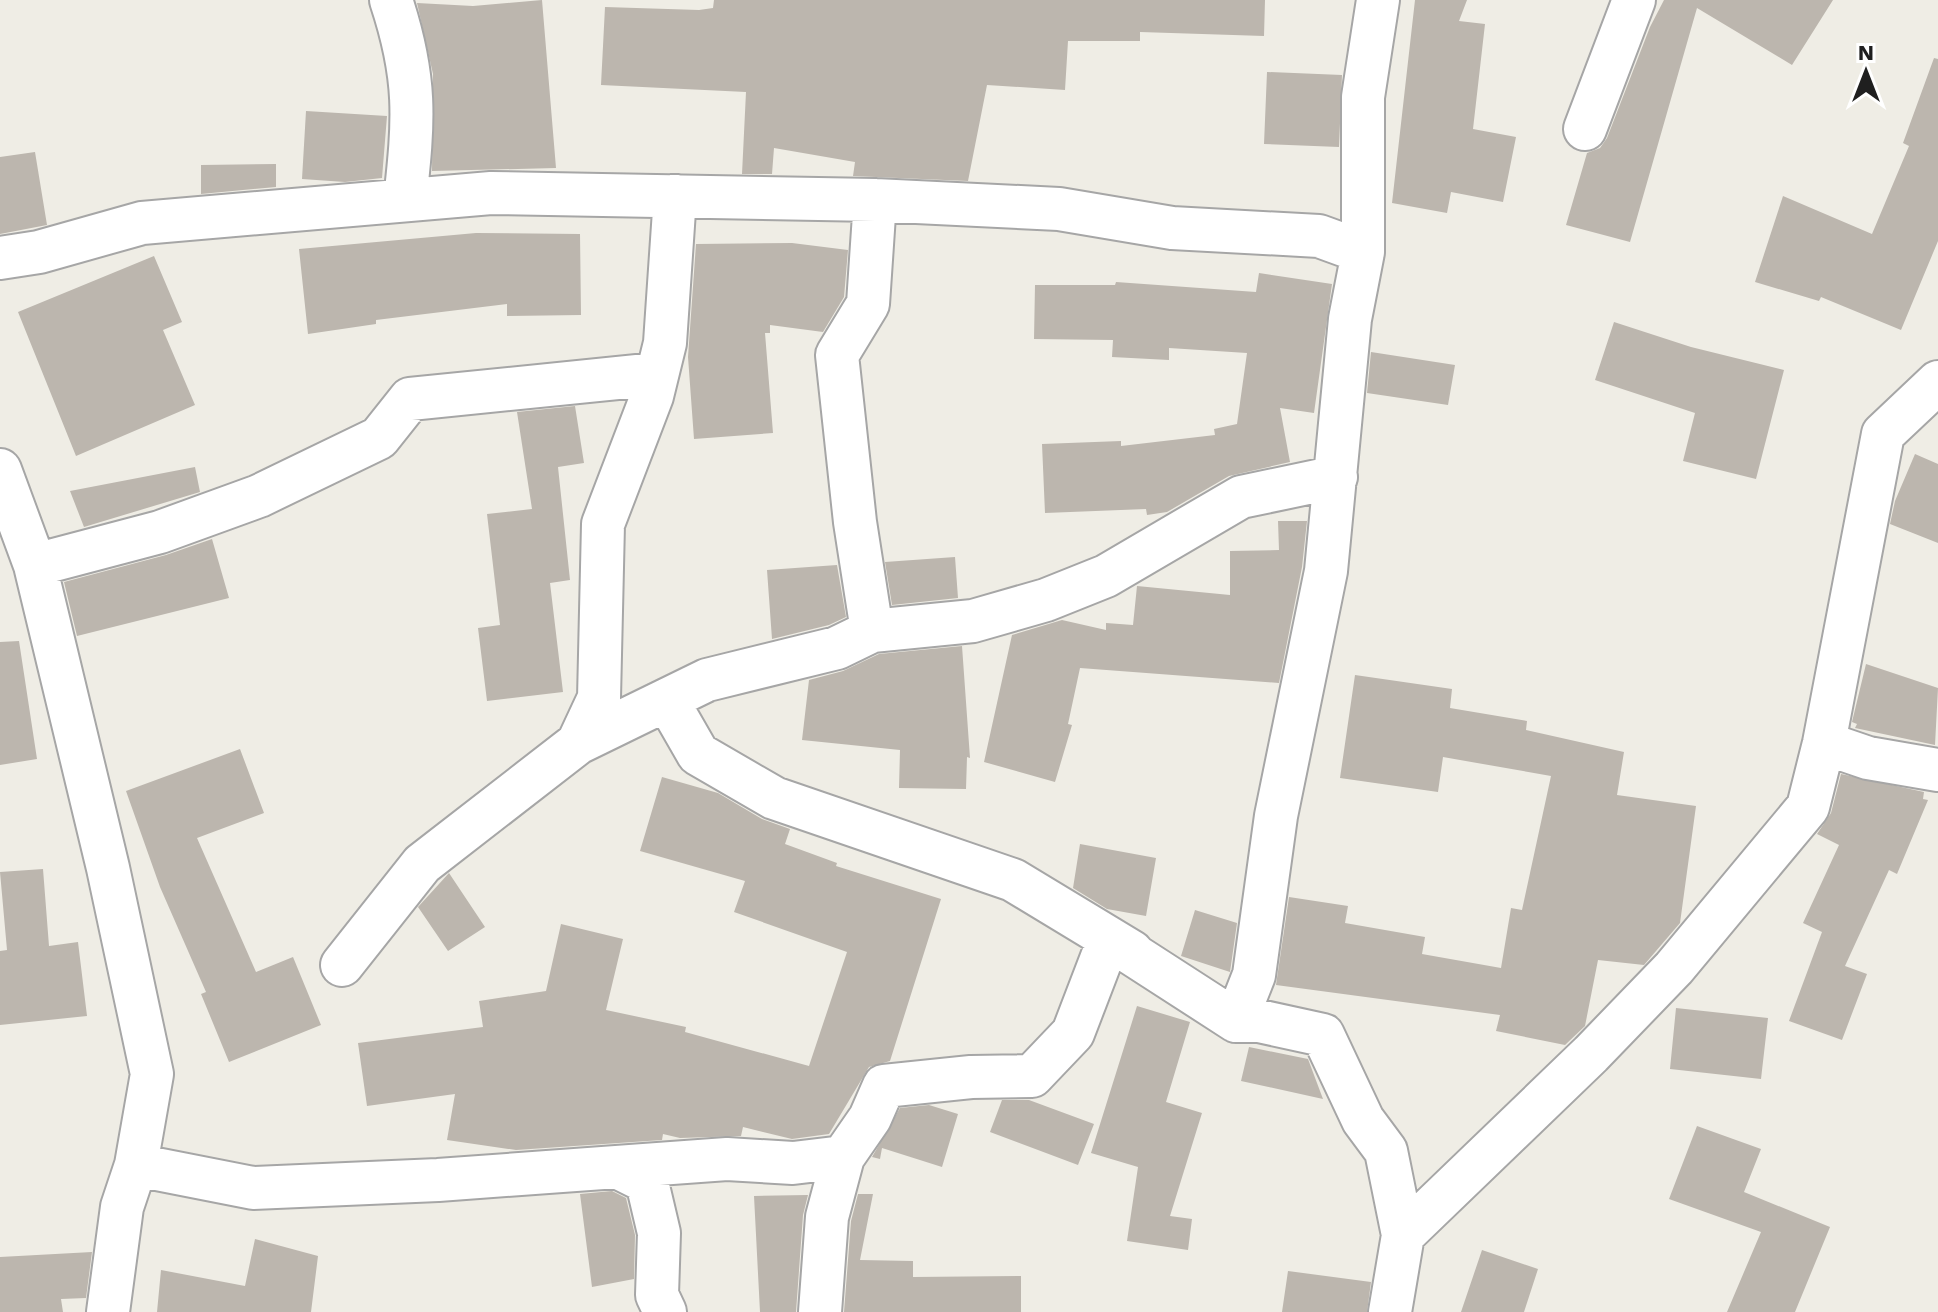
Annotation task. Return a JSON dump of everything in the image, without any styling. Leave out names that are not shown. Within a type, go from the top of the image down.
[{"type":"street","points":[[391,0],[406,47],[414,116],[405,200]]},
{"type":"street","points":[[1236,1021],[1254,975],[1276,816],[1326,571],[1350,319],[1363,252],[1363,97],[1378,0]]},
{"type":"street","points":[[1585,129],[1634,0]]},
{"type":"street","points":[[0,258],[39,252],[142,223],[491,193],[875,200],[1059,209],[1172,228],[1319,236],[1363,252]]},
{"type":"street","points":[[578,743],[599,698],[603,524],[657,374],[665,343],[675,196]]},
{"type":"street","points":[[872,631],[855,522],[837,355],[868,304],[875,200]]},
{"type":"street","points":[[35,565],[160,532],[259,496],[379,438],[410,399],[657,374]]},
{"type":"street","points":[[1403,1235],[1591,1054],[1674,968],[1808,807],[1824,743],[1883,434],[1938,382]]},
{"type":"street","points":[[0,470],[35,565],[108,868],[152,1074],[136,1165],[122,1207],[108,1312]]},
{"type":"street","points":[[342,965],[422,864],[578,743],[707,680],[837,648],[872,631],[973,621],[1046,600],[1106,576],[1241,497],[1336,477]]},
{"type":"street","points":[[667,700],[698,754],[774,798],[1013,880],[1162,970],[1236,1021],[1259,1021],[1323,1035],[1363,1120],[1386,1151],[1403,1235],[1390,1312]]},
{"type":"street","points":[[1824,743],[1868,758],[1938,770]]},
{"type":"street","points":[[820,1312],[827,1217],[843,1157],[870,1118],[884,1086],[971,1077],[1032,1076],[1073,1033],[1109,939]]},
{"type":"street","points":[[136,1165],[253,1188],[438,1180],[727,1159],[793,1163],[843,1157]]},
{"type":"street","points":[[617,1167],[647,1182],[659,1233],[657,1295],[665,1312]]},
{"type":"building","points":[[542,0],[556,168],[432,171],[433,74],[417,3],[473,6]]},
{"type":"building","points":[[714,0],[1265,0],[1264,36],[1140,32],[1140,41],[1068,41],[1065,90],[987,85],[968,181],[853,176],[855,162],[774,148],[772,174],[742,174],[746,92],[601,85],[605,7],[699,10],[713,8]]},
{"type":"building","points":[[1415,0],[1467,0],[1459,21],[1485,24],[1473,129],[1516,137],[1503,202],[1451,192],[1447,213],[1392,203]]},
{"type":"building","points":[[1664,0],[1833,0],[1792,65],[1697,8],[1630,242],[1566,225],[1587,153],[1600,148],[1607,138],[1650,27]]},
{"type":"building","points":[[1934,58],[1938,59],[1938,241],[1901,330],[1821,297],[1819,301],[1755,282],[1783,196],[1872,234],[1909,146],[1903,143]]},
{"type":"building","points":[[1267,72],[1342,75],[1339,147],[1264,144]]},
{"type":"building","points":[[306,111],[387,116],[382,178],[345,182],[302,179]]},
{"type":"building","points":[[35,152],[47,225],[0,234],[0,157]]},
{"type":"building","points":[[276,164],[276,187],[201,194],[201,165]]},
{"type":"building","points":[[476,233],[580,234],[581,315],[507,316],[507,304],[376,320],[376,324],[308,334],[299,249]]},
{"type":"building","points":[[792,243],[848,250],[844,297],[823,332],[770,325],[770,333],[765,333],[773,433],[694,439],[688,357],[696,244]]},
{"type":"building","points":[[154,256],[182,322],[163,330],[195,405],[76,456],[18,312]]},
{"type":"building","points":[[1259,273],[1332,284],[1314,413],[1280,408],[1290,462],[1229,476],[1167,512],[1147,515],[1146,509],[1045,513],[1042,444],[1121,441],[1121,446],[1215,435],[1214,429],[1237,424],[1247,353],[1169,348],[1169,360],[1112,357],[1113,340],[1034,339],[1035,285],[1115,285],[1116,282],[1256,292]]},
{"type":"building","points":[[1614,322],[1691,347],[1784,370],[1756,479],[1683,461],[1695,413],[1595,380]]},
{"type":"building","points":[[1371,352],[1455,365],[1448,405],[1367,393]]},
{"type":"building","points":[[575,406],[584,463],[558,467],[570,580],[550,583],[563,692],[487,701],[478,628],[500,625],[487,514],[532,509],[517,412]]},
{"type":"building","points":[[1915,454],[1938,464],[1938,543],[1890,524],[1895,501]]},
{"type":"building","points":[[195,467],[200,492],[84,527],[70,491]]},
{"type":"building","points":[[1278,521],[1307,521],[1302,567],[1279,683],[1080,668],[1068,724],[1072,725],[1055,782],[984,762],[1012,635],[1062,620],[1106,630],[1106,623],[1133,625],[1137,586],[1230,595],[1230,551],[1279,550]]},
{"type":"building","points":[[212,539],[229,598],[77,636],[64,582],[166,555]]},
{"type":"building","points":[[955,557],[958,598],[892,605],[885,562]]},
{"type":"building","points":[[837,565],[846,617],[829,625],[772,639],[767,570]]},
{"type":"building","points":[[19,641],[37,759],[0,765],[0,642]]},
{"type":"building","points":[[962,646],[970,758],[967,757],[966,789],[899,788],[900,750],[802,740],[809,680],[843,671],[879,654]]},
{"type":"building","points":[[1866,664],[1938,688],[1935,745],[1855,728],[1857,724],[1852,722]]},
{"type":"building","points":[[1355,675],[1452,689],[1450,708],[1527,721],[1526,730],[1624,752],[1617,795],[1696,806],[1680,923],[1644,965],[1598,960],[1585,1026],[1565,1045],[1496,1031],[1500,1015],[1276,985],[1289,897],[1348,906],[1345,923],[1425,937],[1422,954],[1501,968],[1511,908],[1522,910],[1551,776],[1443,757],[1438,792],[1340,778]]},
{"type":"building","points":[[240,749],[264,813],[197,838],[256,972],[293,957],[321,1025],[229,1062],[201,994],[206,992],[160,887],[126,791]]},
{"type":"building","points":[[1841,774],[1924,792],[1923,799],[1928,800],[1897,874],[1889,870],[1845,966],[1867,974],[1842,1040],[1789,1021],[1822,932],[1803,923],[1839,845],[1817,834],[1831,813]]},
{"type":"building","points":[[662,777],[718,793],[762,819],[790,829],[785,844],[837,863],[836,866],[941,899],[890,1061],[869,1067],[829,1134],[792,1139],[743,1127],[741,1136],[680,1138],[663,1134],[662,1140],[516,1150],[447,1140],[455,1094],[367,1106],[358,1043],[483,1027],[479,1001],[546,991],[561,924],[623,939],[606,1010],[686,1027],[685,1032],[809,1066],[847,952],[734,912],[745,881],[640,851]]},
{"type":"building","points":[[1080,844],[1156,858],[1146,916],[1107,909],[1073,888]]},
{"type":"building","points":[[43,869],[49,946],[78,942],[87,1016],[0,1025],[0,951],[7,950],[0,872]]},
{"type":"building","points":[[449,873],[485,927],[448,951],[418,907]]},
{"type":"building","points":[[1195,910],[1237,923],[1230,972],[1181,956]]},
{"type":"building","points":[[1137,1006],[1190,1022],[1166,1102],[1202,1113],[1170,1216],[1192,1219],[1188,1250],[1127,1241],[1138,1167],[1091,1153]]},
{"type":"building","points":[[1676,1008],[1768,1018],[1761,1079],[1670,1069]]},
{"type":"building","points":[[1249,1047],[1308,1059],[1323,1099],[1241,1081]]},
{"type":"building","points":[[1002,1100],[1029,1100],[1094,1124],[1078,1165],[990,1132]]},
{"type":"building","points":[[929,1105],[958,1114],[942,1167],[882,1148],[880,1159],[872,1157],[900,1108]]},
{"type":"building","points":[[1697,1126],[1761,1149],[1744,1192],[1830,1227],[1795,1312],[1727,1312],[1761,1232],[1669,1199]]},
{"type":"building","points":[[612,1191],[626,1198],[635,1235],[634,1279],[592,1287],[580,1194]]},
{"type":"building","points":[[858,1194],[873,1194],[860,1260],[913,1261],[913,1277],[1021,1276],[1021,1312],[844,1312],[851,1221]]},
{"type":"building","points":[[808,1195],[803,1215],[796,1312],[760,1312],[754,1196]]},
{"type":"building","points":[[255,1239],[318,1256],[311,1312],[157,1312],[161,1270],[245,1286]]},
{"type":"building","points":[[1482,1250],[1538,1269],[1524,1312],[1461,1312]]},
{"type":"building","points":[[92,1252],[86,1298],[61,1299],[63,1312],[0,1312],[0,1257]]},
{"type":"building","points":[[1288,1271],[1371,1282],[1367,1312],[1282,1312]]}]
